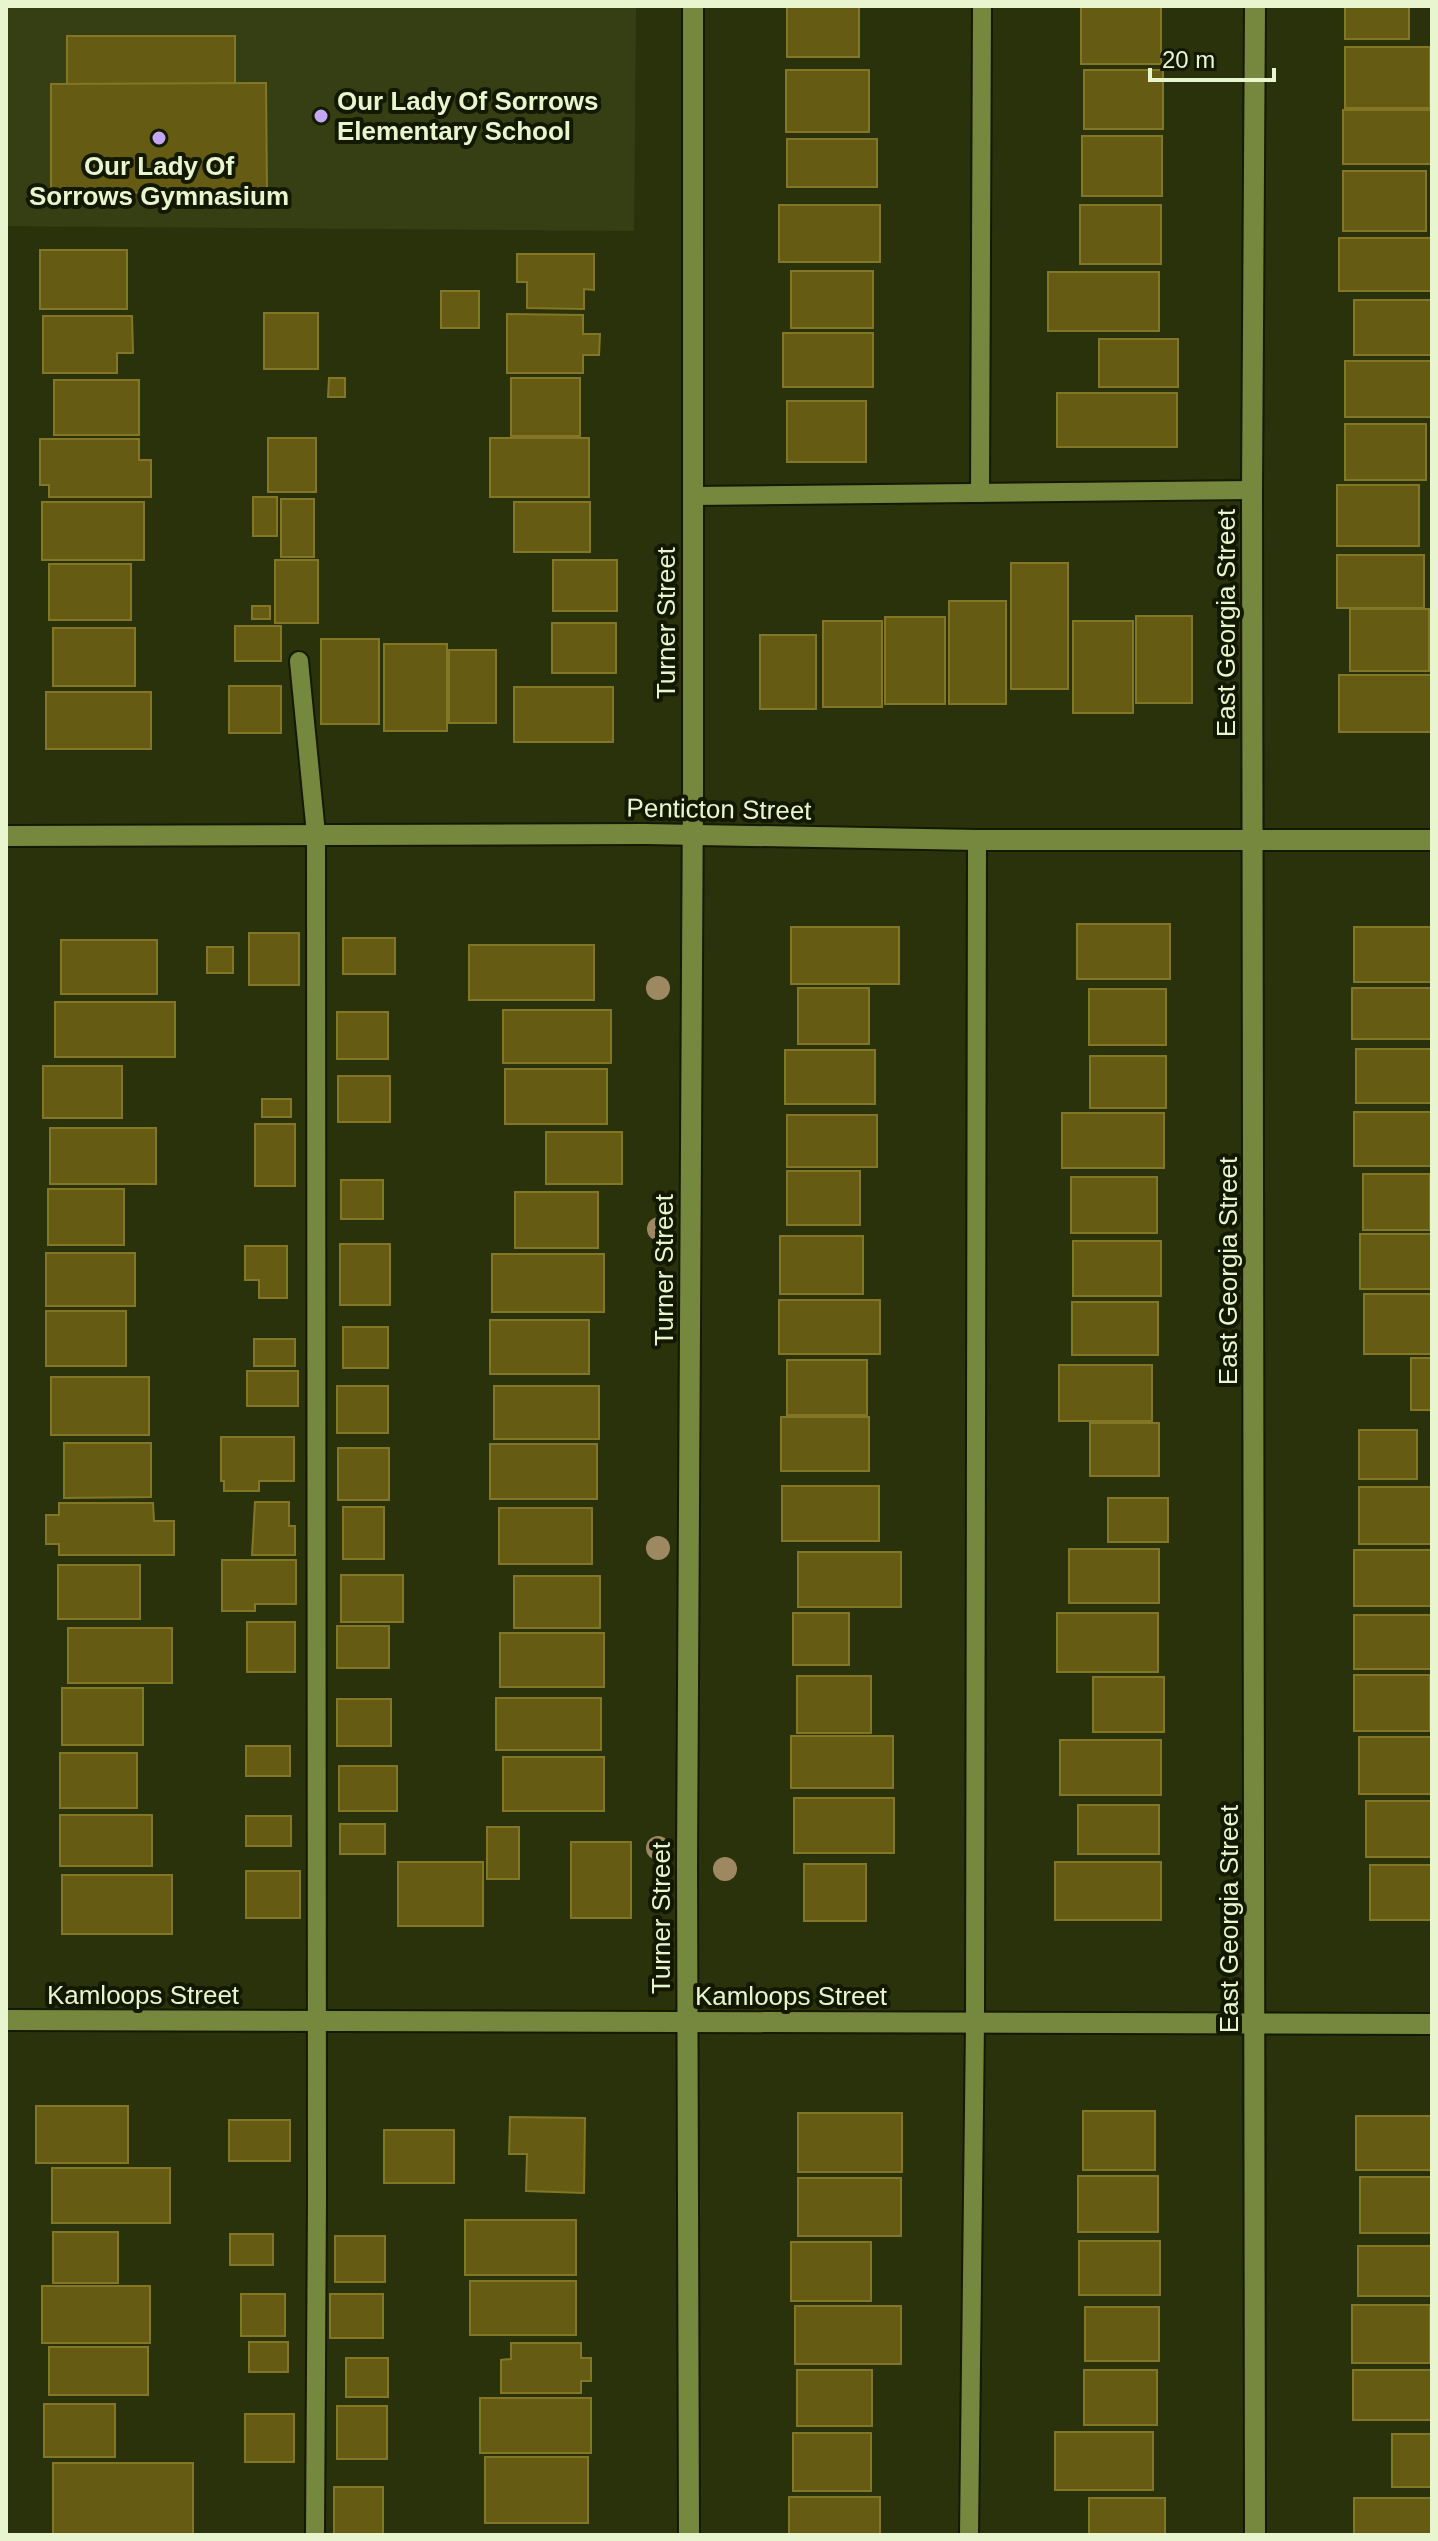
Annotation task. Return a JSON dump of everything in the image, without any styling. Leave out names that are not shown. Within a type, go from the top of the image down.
[{"type":"street","name":"Turner Street","points":[[689,2535],[687,2022],[693,6]]},
{"type":"street","name":"East Georgia Street","points":[[1255,6],[1252,490],[1255,2535]]},
{"type":"street","name":"Penticton Street","points":[[6,836],[692,835],[977,840],[1432,840]]},
{"type":"street","name":"Kamloops Street","points":[[6,2020],[1432,2024]]},
{"type":"lane","points":[[980,493],[982,6]]},
{"type":"lane","points":[[692,496],[1252,490]]},
{"type":"lane","points":[[299,661],[316,834],[315,2535]]},
{"type":"lane","points":[[969,2535],[975,2023],[977,840]]},
{"type":"shaded area","name":"Our Lady Of Sorrows Elementary School","points":[[6,6],[636,6],[634,231],[6,226]]},
{"type":"building","points":[[787,6],[859,6],[859,57],[787,57]]},
{"type":"building","points":[[1081,6],[1161,6],[1161,64],[1081,64]]},
{"type":"building","points":[[1345,6],[1409,6],[1409,39],[1345,39]]},
{"type":"building","points":[[67,36],[235,36],[235,84],[67,84]]},
{"type":"building","points":[[1345,47],[1430,47],[1430,108],[1345,108]]},
{"type":"building","points":[[786,70],[869,70],[869,132],[786,132]]},
{"type":"building","points":[[1084,70],[1163,70],[1163,129],[1084,129]]},
{"type":"building","name":"Our Lady Of Sorrows Gymnasium","points":[[266,83],[267,192],[51,193],[51,84]]},
{"type":"building","points":[[1343,110],[1432,110],[1432,164],[1343,164]]},
{"type":"building","points":[[1082,136],[1162,136],[1162,196],[1082,196]]},
{"type":"building","points":[[787,139],[877,139],[877,187],[787,187]]},
{"type":"building","points":[[1343,171],[1426,171],[1426,231],[1343,231]]},
{"type":"building","points":[[779,205],[880,205],[880,262],[779,262]]},
{"type":"building","points":[[1080,205],[1161,205],[1161,264],[1080,264]]},
{"type":"building","points":[[1339,238],[1432,238],[1432,291],[1339,291]]},
{"type":"building","points":[[40,250],[127,250],[127,309],[40,309]]},
{"type":"building","points":[[517,254],[594,254],[594,290],[584,289],[584,309],[527,308],[527,282],[517,282]]},
{"type":"building","points":[[791,271],[873,271],[873,328],[791,328]]},
{"type":"building","points":[[1048,272],[1159,272],[1159,331],[1048,331]]},
{"type":"building","points":[[441,291],[479,291],[479,328],[441,328]]},
{"type":"building","points":[[1354,300],[1432,300],[1432,355],[1354,355]]},
{"type":"building","points":[[264,313],[318,313],[318,369],[264,369]]},
{"type":"building","points":[[507,314],[583,315],[583,334],[600,334],[599,355],[583,355],[583,373],[507,373]]},
{"type":"building","points":[[43,316],[132,316],[133,353],[117,353],[117,373],[43,373]]},
{"type":"building","points":[[783,333],[873,333],[873,387],[783,387]]},
{"type":"building","points":[[1099,339],[1178,339],[1178,387],[1099,387]]},
{"type":"building","points":[[1345,361],[1432,361],[1432,417],[1345,417]]},
{"type":"building","points":[[329,378],[345,378],[345,397],[328,397]]},
{"type":"building","points":[[511,378],[580,378],[580,436],[511,436]]},
{"type":"building","points":[[54,380],[139,380],[139,435],[54,435]]},
{"type":"building","points":[[1057,393],[1177,393],[1177,447],[1057,447]]},
{"type":"building","points":[[787,401],[866,401],[866,462],[787,462]]},
{"type":"building","points":[[1345,424],[1426,424],[1426,480],[1345,480]]},
{"type":"building","points":[[268,438],[316,438],[316,492],[268,492]]},
{"type":"building","points":[[490,438],[589,438],[589,497],[490,497]]},
{"type":"building","points":[[40,439],[139,439],[139,460],[151,460],[151,497],[49,497],[49,485],[40,485]]},
{"type":"building","points":[[1337,485],[1419,485],[1419,546],[1337,546]]},
{"type":"building","points":[[253,497],[277,497],[277,536],[253,536]]},
{"type":"building","points":[[281,499],[314,499],[314,557],[281,557]]},
{"type":"building","points":[[42,502],[144,502],[144,560],[42,560]]},
{"type":"building","points":[[514,502],[590,502],[590,552],[514,552]]},
{"type":"building","points":[[1337,555],[1424,555],[1424,608],[1337,608]]},
{"type":"building","points":[[275,560],[318,560],[318,623],[275,623]]},
{"type":"building","points":[[553,560],[617,560],[617,611],[553,611]]},
{"type":"building","points":[[1011,563],[1068,563],[1068,689],[1011,689]]},
{"type":"building","points":[[49,564],[131,564],[131,620],[49,620]]},
{"type":"building","points":[[949,601],[1006,601],[1006,704],[949,704]]},
{"type":"building","points":[[252,606],[270,606],[270,619],[252,619]]},
{"type":"building","points":[[1350,609],[1429,609],[1429,671],[1350,671]]},
{"type":"building","points":[[1136,616],[1192,616],[1192,703],[1136,703]]},
{"type":"building","points":[[885,617],[945,617],[945,704],[885,704]]},
{"type":"building","points":[[823,621],[882,621],[882,707],[823,707]]},
{"type":"building","points":[[1073,621],[1133,621],[1133,713],[1073,713]]},
{"type":"building","points":[[552,623],[616,623],[616,673],[552,673]]},
{"type":"building","points":[[235,626],[281,626],[281,661],[235,661]]},
{"type":"building","points":[[53,628],[135,628],[135,686],[53,686]]},
{"type":"building","points":[[760,635],[816,635],[816,709],[760,709]]},
{"type":"building","points":[[321,639],[379,639],[379,724],[321,724]]},
{"type":"building","points":[[384,644],[447,644],[447,731],[384,731]]},
{"type":"building","points":[[449,650],[496,650],[496,723],[449,723]]},
{"type":"building","points":[[1339,675],[1431,675],[1431,732],[1339,732]]},
{"type":"building","points":[[229,686],[281,686],[281,733],[229,733]]},
{"type":"building","points":[[514,687],[613,687],[613,742],[514,742]]},
{"type":"building","points":[[46,692],[151,692],[151,749],[46,749]]},
{"type":"building","points":[[1077,924],[1170,924],[1170,979],[1077,979]]},
{"type":"building","points":[[791,927],[899,927],[899,984],[791,984]]},
{"type":"building","points":[[1354,927],[1432,927],[1432,982],[1354,982]]},
{"type":"building","points":[[249,933],[299,933],[299,985],[249,985]]},
{"type":"building","points":[[343,938],[395,938],[395,974],[343,974]]},
{"type":"building","points":[[61,940],[157,940],[157,994],[61,994]]},
{"type":"building","points":[[469,945],[594,945],[594,1000],[469,1000]]},
{"type":"building","points":[[207,947],[233,947],[233,973],[207,973]]},
{"type":"building","points":[[798,988],[869,988],[869,1044],[798,1044]]},
{"type":"building","points":[[1352,988],[1432,988],[1432,1039],[1352,1039]]},
{"type":"building","points":[[1089,989],[1166,989],[1166,1045],[1089,1045]]},
{"type":"building","points":[[55,1002],[175,1002],[175,1057],[55,1057]]},
{"type":"building","points":[[503,1010],[611,1010],[611,1063],[503,1063]]},
{"type":"building","points":[[337,1012],[388,1012],[388,1059],[337,1059]]},
{"type":"building","points":[[1356,1049],[1432,1049],[1432,1103],[1356,1103]]},
{"type":"building","points":[[785,1050],[875,1050],[875,1104],[785,1104]]},
{"type":"building","points":[[1090,1056],[1166,1056],[1166,1108],[1090,1108]]},
{"type":"building","points":[[43,1066],[122,1066],[122,1118],[43,1118]]},
{"type":"building","points":[[505,1069],[607,1069],[607,1124],[505,1124]]},
{"type":"building","points":[[338,1076],[390,1076],[390,1122],[338,1122]]},
{"type":"building","points":[[262,1099],[291,1099],[291,1117],[262,1117]]},
{"type":"building","points":[[1354,1112],[1432,1112],[1432,1166],[1354,1166]]},
{"type":"building","points":[[1062,1113],[1164,1113],[1164,1168],[1062,1168]]},
{"type":"building","points":[[787,1115],[877,1115],[877,1167],[787,1167]]},
{"type":"building","points":[[255,1124],[295,1124],[295,1186],[255,1186]]},
{"type":"building","points":[[50,1128],[156,1128],[156,1184],[50,1184]]},
{"type":"building","points":[[546,1132],[622,1132],[622,1184],[546,1184]]},
{"type":"building","points":[[787,1171],[860,1171],[860,1225],[787,1225]]},
{"type":"building","points":[[1363,1174],[1430,1174],[1430,1230],[1363,1230]]},
{"type":"building","points":[[1071,1177],[1157,1177],[1157,1233],[1071,1233]]},
{"type":"building","points":[[341,1180],[383,1180],[383,1219],[341,1219]]},
{"type":"building","points":[[48,1189],[124,1189],[124,1245],[48,1245]]},
{"type":"building","points":[[515,1192],[598,1192],[598,1248],[515,1248]]},
{"type":"building","points":[[1360,1234],[1432,1234],[1432,1289],[1360,1289]]},
{"type":"building","points":[[780,1236],[863,1236],[863,1294],[780,1294]]},
{"type":"building","points":[[1073,1241],[1161,1241],[1161,1296],[1073,1296]]},
{"type":"building","points":[[340,1244],[390,1244],[390,1305],[340,1305]]},
{"type":"building","points":[[245,1246],[287,1246],[287,1298],[259,1298],[259,1280],[245,1280]]},
{"type":"building","points":[[46,1253],[135,1253],[135,1306],[46,1306]]},
{"type":"building","points":[[492,1254],[604,1254],[604,1312],[492,1312]]},
{"type":"building","points":[[1364,1294],[1432,1294],[1432,1354],[1364,1354]]},
{"type":"building","points":[[779,1300],[880,1300],[880,1354],[779,1354]]},
{"type":"building","points":[[1072,1302],[1158,1302],[1158,1355],[1072,1355]]},
{"type":"building","points":[[46,1311],[126,1311],[126,1366],[46,1366]]},
{"type":"building","points":[[490,1320],[589,1320],[589,1374],[490,1374]]},
{"type":"building","points":[[343,1327],[388,1327],[388,1368],[343,1368]]},
{"type":"building","points":[[254,1339],[295,1339],[295,1366],[254,1366]]},
{"type":"building","points":[[1411,1358],[1432,1358],[1432,1410],[1411,1410]]},
{"type":"building","points":[[787,1360],[867,1360],[867,1415],[787,1415]]},
{"type":"building","points":[[1059,1365],[1152,1365],[1152,1421],[1059,1421]]},
{"type":"building","points":[[247,1371],[298,1371],[298,1406],[247,1406]]},
{"type":"building","points":[[51,1377],[149,1377],[149,1435],[51,1435]]},
{"type":"building","points":[[337,1386],[388,1386],[388,1433],[337,1433]]},
{"type":"building","points":[[494,1386],[599,1386],[599,1439],[494,1439]]},
{"type":"building","points":[[781,1417],[869,1417],[869,1471],[781,1471]]},
{"type":"building","points":[[1090,1423],[1159,1423],[1159,1476],[1090,1476]]},
{"type":"building","points":[[1359,1430],[1417,1430],[1417,1479],[1359,1479]]},
{"type":"building","points":[[221,1437],[294,1437],[294,1481],[259,1481],[259,1491],[224,1491],[224,1481],[221,1481]]},
{"type":"building","points":[[64,1443],[151,1443],[151,1497],[64,1498]]},
{"type":"building","points":[[490,1444],[597,1444],[597,1499],[490,1499]]},
{"type":"building","points":[[338,1448],[389,1448],[389,1500],[338,1500]]},
{"type":"building","points":[[782,1486],[879,1486],[879,1541],[782,1541]]},
{"type":"building","points":[[1359,1487],[1432,1487],[1432,1544],[1359,1544]]},
{"type":"building","points":[[1108,1498],[1168,1498],[1168,1542],[1108,1542]]},
{"type":"building","points":[[255,1502],[289,1502],[289,1526],[295,1526],[295,1555],[252,1555]]},
{"type":"building","points":[[59,1503],[153,1503],[154,1521],[174,1521],[174,1555],[59,1555],[59,1544],[46,1544],[46,1515],[59,1515]]},
{"type":"building","points":[[343,1507],[384,1507],[384,1559],[343,1559]]},
{"type":"building","points":[[499,1508],[592,1508],[592,1564],[499,1564]]},
{"type":"building","points":[[1069,1549],[1159,1549],[1159,1603],[1069,1603]]},
{"type":"building","points":[[1354,1550],[1432,1550],[1432,1606],[1354,1606]]},
{"type":"building","points":[[798,1552],[901,1552],[901,1607],[798,1607]]},
{"type":"building","points":[[222,1560],[296,1560],[296,1604],[255,1604],[255,1611],[222,1611]]},
{"type":"building","points":[[58,1565],[140,1565],[140,1619],[58,1619]]},
{"type":"building","points":[[341,1575],[403,1575],[403,1622],[341,1622]]},
{"type":"building","points":[[514,1576],[600,1576],[600,1628],[514,1628]]},
{"type":"building","points":[[793,1613],[849,1613],[849,1665],[793,1665]]},
{"type":"building","points":[[1057,1613],[1158,1613],[1158,1672],[1057,1672]]},
{"type":"building","points":[[1354,1615],[1432,1615],[1432,1669],[1354,1669]]},
{"type":"building","points":[[247,1622],[295,1622],[295,1672],[247,1672]]},
{"type":"building","points":[[337,1626],[389,1626],[389,1668],[337,1668]]},
{"type":"building","points":[[68,1628],[172,1628],[172,1683],[68,1683]]},
{"type":"building","points":[[500,1633],[604,1633],[604,1687],[500,1687]]},
{"type":"building","points":[[1354,1675],[1430,1675],[1430,1731],[1354,1731]]},
{"type":"building","points":[[797,1676],[871,1676],[871,1733],[797,1733]]},
{"type":"building","points":[[1093,1677],[1164,1677],[1164,1732],[1093,1732]]},
{"type":"building","points":[[62,1688],[143,1688],[143,1745],[62,1745]]},
{"type":"building","points":[[496,1698],[601,1698],[601,1750],[496,1750]]},
{"type":"building","points":[[337,1699],[391,1699],[391,1746],[337,1746]]},
{"type":"building","points":[[791,1736],[893,1736],[893,1788],[791,1788]]},
{"type":"building","points":[[1359,1737],[1432,1737],[1432,1794],[1359,1794]]},
{"type":"building","points":[[1060,1740],[1161,1740],[1161,1795],[1060,1795]]},
{"type":"building","points":[[246,1746],[290,1746],[290,1776],[246,1776]]},
{"type":"building","points":[[60,1753],[137,1753],[137,1808],[60,1808]]},
{"type":"building","points":[[503,1757],[604,1757],[604,1811],[503,1811]]},
{"type":"building","points":[[339,1766],[397,1766],[397,1811],[339,1811]]},
{"type":"building","points":[[794,1798],[894,1798],[894,1853],[794,1853]]},
{"type":"building","points":[[1366,1801],[1432,1801],[1432,1857],[1366,1857]]},
{"type":"building","points":[[1078,1805],[1159,1805],[1159,1854],[1078,1854]]},
{"type":"building","points":[[60,1815],[152,1815],[152,1866],[60,1866]]},
{"type":"building","points":[[246,1816],[291,1816],[291,1846],[246,1846]]},
{"type":"building","points":[[340,1824],[385,1824],[385,1854],[340,1854]]},
{"type":"building","points":[[487,1827],[519,1827],[519,1879],[487,1879]]},
{"type":"building","points":[[571,1842],[631,1842],[631,1918],[571,1918]]},
{"type":"building","points":[[398,1862],[483,1862],[483,1926],[398,1926]]},
{"type":"building","points":[[1055,1862],[1161,1862],[1161,1920],[1055,1920]]},
{"type":"building","points":[[804,1864],[866,1864],[866,1921],[804,1921]]},
{"type":"building","points":[[1370,1865],[1432,1865],[1432,1920],[1370,1920]]},
{"type":"building","points":[[246,1871],[300,1871],[300,1918],[246,1918]]},
{"type":"building","points":[[62,1875],[172,1875],[172,1934],[62,1934]]},
{"type":"building","points":[[36,2106],[128,2106],[128,2163],[36,2163]]},
{"type":"building","points":[[1083,2111],[1155,2111],[1155,2170],[1083,2170]]},
{"type":"building","points":[[798,2113],[902,2113],[902,2172],[798,2172]]},
{"type":"building","points":[[1356,2116],[1432,2116],[1432,2170],[1356,2170]]},
{"type":"building","points":[[510,2117],[585,2118],[584,2193],[526,2191],[527,2154],[509,2154]]},
{"type":"building","points":[[229,2120],[290,2120],[290,2161],[229,2161]]},
{"type":"building","points":[[384,2130],[454,2130],[454,2183],[384,2183]]},
{"type":"building","points":[[52,2168],[170,2168],[170,2223],[52,2223]]},
{"type":"building","points":[[1078,2176],[1158,2176],[1158,2232],[1078,2232]]},
{"type":"building","points":[[1360,2177],[1432,2177],[1432,2233],[1360,2233]]},
{"type":"building","points":[[798,2178],[901,2178],[901,2236],[798,2236]]},
{"type":"building","points":[[465,2220],[576,2220],[576,2275],[465,2275]]},
{"type":"building","points":[[53,2232],[118,2232],[118,2283],[53,2283]]},
{"type":"building","points":[[230,2234],[273,2234],[273,2265],[230,2265]]},
{"type":"building","points":[[335,2236],[385,2236],[385,2282],[335,2282]]},
{"type":"building","points":[[1079,2241],[1160,2241],[1160,2295],[1079,2295]]},
{"type":"building","points":[[791,2242],[871,2242],[871,2301],[791,2301]]},
{"type":"building","points":[[1358,2246],[1432,2246],[1432,2296],[1358,2296]]},
{"type":"building","points":[[470,2281],[576,2281],[576,2335],[470,2335]]},
{"type":"building","points":[[42,2286],[150,2286],[150,2343],[42,2343]]},
{"type":"building","points":[[241,2294],[285,2294],[285,2336],[241,2336]]},
{"type":"building","points":[[330,2294],[383,2294],[383,2338],[330,2338]]},
{"type":"building","points":[[1352,2305],[1430,2305],[1430,2363],[1352,2363]]},
{"type":"building","points":[[795,2306],[901,2306],[901,2364],[795,2364]]},
{"type":"building","points":[[1085,2307],[1159,2307],[1159,2361],[1085,2361]]},
{"type":"building","points":[[249,2342],[288,2342],[288,2372],[249,2372]]},
{"type":"building","points":[[511,2343],[581,2343],[581,2358],[591,2358],[591,2381],[581,2381],[581,2393],[501,2393],[501,2360],[511,2359]]},
{"type":"building","points":[[49,2347],[148,2347],[148,2395],[49,2395]]},
{"type":"building","points":[[346,2358],[388,2358],[388,2397],[346,2397]]},
{"type":"building","points":[[797,2370],[872,2370],[872,2426],[797,2426]]},
{"type":"building","points":[[1084,2370],[1157,2370],[1157,2425],[1084,2425]]},
{"type":"building","points":[[1353,2370],[1432,2370],[1432,2420],[1353,2420]]},
{"type":"building","points":[[480,2398],[591,2398],[591,2453],[480,2453]]},
{"type":"building","points":[[44,2404],[115,2404],[115,2457],[44,2457]]},
{"type":"building","points":[[337,2406],[387,2406],[387,2459],[337,2459]]},
{"type":"building","points":[[245,2414],[294,2414],[294,2462],[245,2462]]},
{"type":"building","points":[[1055,2432],[1153,2432],[1153,2490],[1055,2490]]},
{"type":"building","points":[[793,2433],[871,2433],[871,2491],[793,2491]]},
{"type":"building","points":[[1392,2434],[1432,2434],[1432,2487],[1392,2487]]},
{"type":"building","points":[[485,2457],[588,2457],[588,2523],[485,2523]]},
{"type":"building","points":[[53,2463],[193,2463],[193,2535],[53,2535]]},
{"type":"building","points":[[334,2487],[383,2487],[383,2535],[334,2535]]},
{"type":"building","points":[[789,2497],[880,2497],[880,2535],[789,2535]]},
{"type":"building","points":[[1089,2498],[1165,2498],[1165,2535],[1089,2535]]},
{"type":"building","points":[[1354,2498],[1432,2498],[1432,2535],[1354,2535]]},
{"type":"place","name":"Our Lady Of Sorrows Elementary School","points":[[321,116]]},
{"type":"place","name":"Our Lady Of Sorrows Gymnasium","points":[[159,138]]}]
